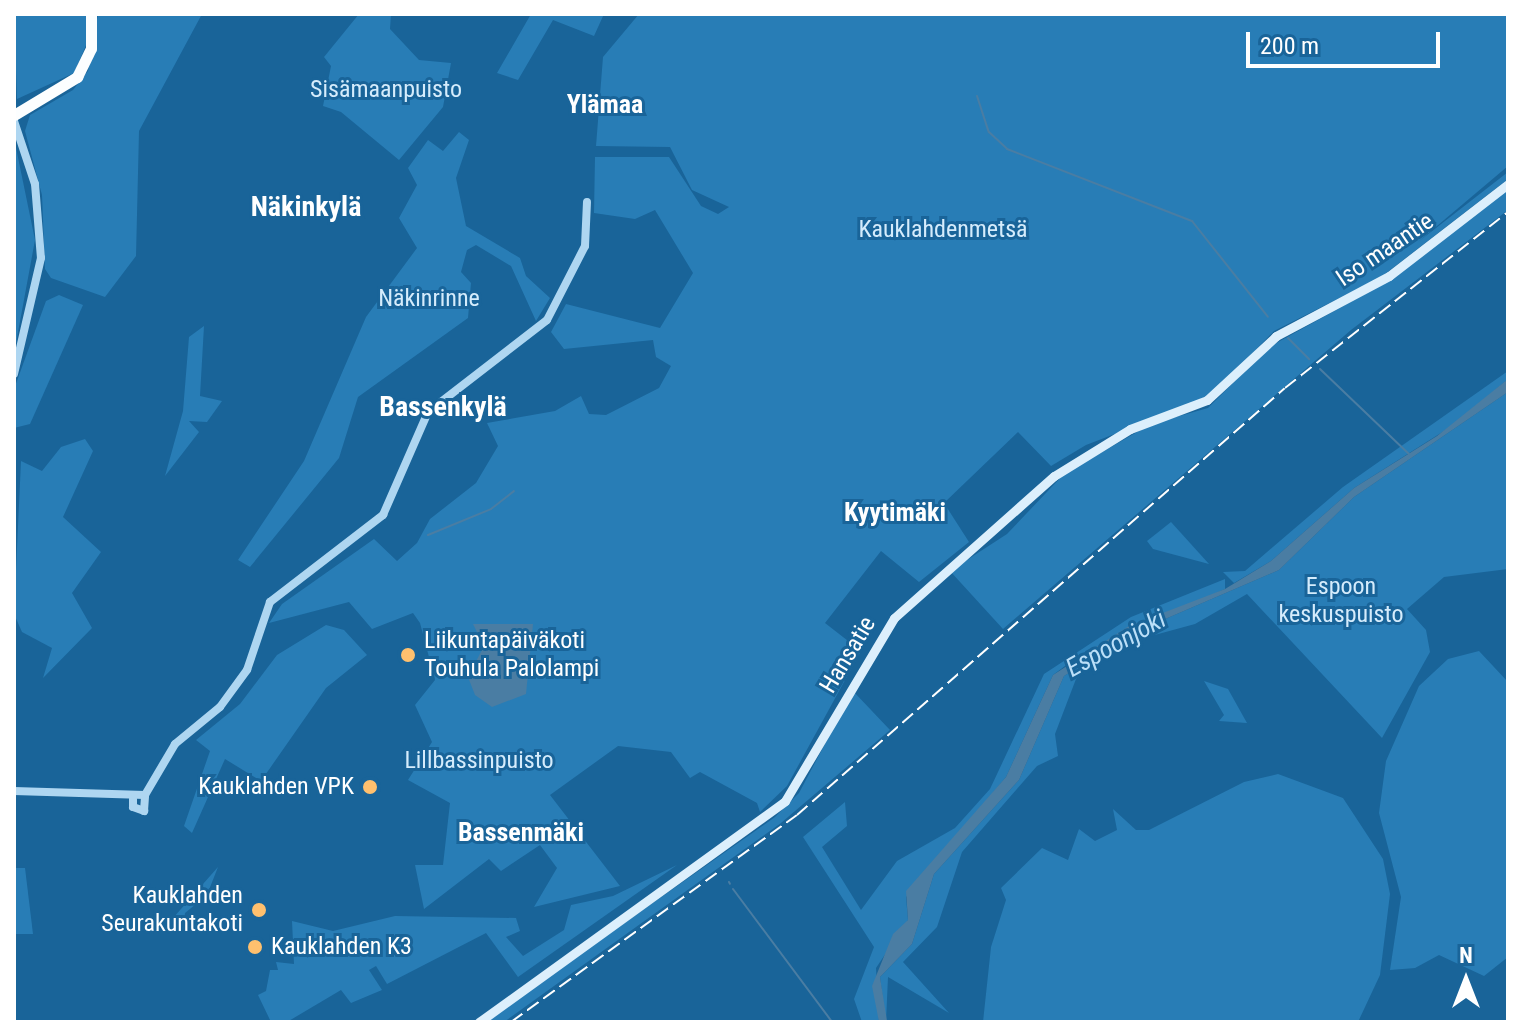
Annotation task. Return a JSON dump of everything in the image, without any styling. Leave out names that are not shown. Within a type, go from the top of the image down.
[{"type":"highway","points":[[14,118],[57,92],[85,64],[91,14]]},
{"type":"highway","points":[[14,107],[57,92]]},
{"type":"main road","name":"Iso maantie","points":[[1276,336],[1389,276],[1508,184]]},
{"type":"main road","name":"Hansatie","points":[[479,1022],[785,801],[876,642],[933,578],[1070,463],[1130,429],[1207,400],[1276,336]]},
{"type":"street","points":[[14,118],[35,184],[41,258],[14,374]]},
{"type":"street","points":[[133,799],[144,811],[145,795],[175,744],[220,707],[247,670],[270,602],[383,515],[428,412],[547,320],[585,246],[587,202]]},
{"type":"street","points":[[14,791],[133,799],[145,795]]},
{"type":"green space","points":[[14,14],[86,14],[87,43],[74,73],[17,99]]},
{"type":"green space","points":[[98,14],[202,14],[139,131],[136,256],[105,297],[51,278],[45,269],[42,195],[25,131],[30,115],[73,90],[88,71]]},
{"type":"green space","name":"Sisämaanpuisto","points":[[359,14],[391,14],[390,29],[419,60],[451,63],[443,107],[399,160],[341,112],[323,106],[331,66],[324,57]]},
{"type":"green space","points":[[531,14],[604,14],[594,36],[553,20],[518,80],[497,73]]},
{"type":"green space","name":"Kauklahdenmetsä","points":[[639,14],[1508,14],[1508,166],[1418,242],[1508,172],[1508,179],[1381,277],[1274,331],[1215,392],[1190,405],[1086,445],[1051,466],[1018,432],[944,503],[969,542],[919,582],[881,551],[825,623],[861,651],[787,786],[760,812],[757,803],[700,772],[690,778],[671,752],[618,746],[550,795],[620,886],[534,907],[557,868],[540,845],[501,871],[489,859],[424,909],[415,865],[443,865],[450,803],[408,780],[432,742],[415,705],[435,680],[420,623],[413,613],[372,629],[349,602],[269,623],[282,604],[374,539],[397,561],[417,543],[430,519],[476,483],[498,446],[487,423],[555,411],[581,396],[589,414],[606,415],[659,388],[671,366],[656,357],[653,340],[564,349],[551,332],[566,304],[660,328],[693,273],[655,210],[635,219],[594,213],[595,157],[669,157],[701,206],[718,214],[729,207],[692,190],[670,147],[596,146],[603,57]]},
{"type":"green space","name":"Näkinrinne","points":[[459,132],[469,140],[456,178],[466,226],[520,258],[526,276],[550,298],[536,321],[511,266],[476,245],[467,250],[461,272],[471,283],[468,318],[358,397],[339,458],[250,567],[238,560],[304,461],[366,317],[417,248],[399,218],[417,185],[408,168],[428,140],[443,151]]},
{"type":"green space","points":[[14,138],[35,240],[14,354],[16,208]]},
{"type":"green space","points":[[1508,189],[1508,210],[1351,330],[1003,629],[950,571],[1007,534],[1064,474],[1151,424],[1208,408],[1269,347],[1387,282]]},
{"type":"green space","points":[[59,295],[83,305],[30,424],[14,428],[14,389],[46,301]]},
{"type":"green space","points":[[204,326],[200,396],[222,401],[207,422],[189,421],[199,432],[165,476],[183,411],[189,337]]},
{"type":"green space","points":[[1508,371],[1508,379],[1455,424],[1354,488],[1271,561],[1234,583],[1223,572],[1245,571],[1343,487]]},
{"type":"green space","name":"Espoon keskuspuisto","points":[[1508,392],[1508,569],[1444,577],[1407,609],[1426,630],[1430,652],[1382,738],[1247,594],[1195,624],[1129,642],[1076,679],[1055,734],[1058,756],[1037,766],[962,852],[937,927],[903,962],[949,1013],[888,977],[886,1022],[880,977],[912,944],[934,874],[1019,780],[1064,676],[1135,632],[1279,570],[1354,497]]},
{"type":"green space","points":[[85,439],[93,451],[63,517],[101,552],[72,593],[92,628],[43,678],[52,648],[22,632],[14,614],[21,461],[42,471],[61,447]]},
{"type":"green space","points":[[1171,522],[1209,564],[1153,549],[1147,541]]},
{"type":"green space","points":[[1225,579],[1225,589],[1081,654],[1053,675],[1006,777],[906,897],[908,920],[876,968],[879,1022],[862,1022],[854,999],[874,947],[803,837],[845,802],[847,826],[822,847],[861,910],[897,861],[955,828],[990,789],[1044,674],[1131,617]]},
{"type":"green space","points":[[326,625],[344,630],[367,655],[326,688],[261,781],[225,759],[192,833],[184,826],[210,751],[196,740],[240,704],[277,655]]},
{"type":"green space","points":[[1479,651],[1508,682],[1508,957],[1484,976],[1439,955],[1415,968],[1390,970],[1401,897],[1379,813],[1386,761],[1419,686],[1448,659]]},
{"type":"green space","points":[[1204,681],[1228,689],[1247,723],[1219,721],[1224,715]]},
{"type":"green space","points":[[853,691],[890,730],[781,823],[504,1022],[484,1022],[775,817],[799,793]]},
{"type":"green space","points":[[1278,774],[1343,798],[1383,859],[1390,894],[1380,975],[1358,1022],[983,1022],[991,947],[1006,900],[1001,888],[1042,848],[1068,860],[1079,829],[1095,841],[1117,830],[1113,809],[1136,830],[1149,830],[1244,782]]},
{"type":"green space","points":[[677,865],[518,977],[486,933],[387,984],[376,966],[369,970],[382,990],[351,1003],[341,990],[287,1022],[271,1022],[258,995],[266,991],[270,970],[278,970],[276,962],[294,964],[292,921],[333,931],[395,916],[516,918],[520,931],[506,937],[523,956],[564,930],[571,905],[613,896]]},
{"type":"green space","points":[[218,867],[207,895],[185,913],[183,934],[166,926]]},
{"type":"green space","points":[[14,868],[25,868],[33,934],[14,934]]},
{"type":"shaded area","points":[[1508,379],[1508,392],[1354,497],[1279,570],[1135,632],[1064,676],[1019,780],[934,874],[912,944],[880,977],[887,1021],[879,1022],[872,986],[893,934],[908,920],[906,891],[1006,777],[1053,675],[1129,626],[1225,589],[1271,561],[1354,488],[1437,436]]},
{"type":"shaded area","points":[[473,624],[533,624],[526,694],[492,707],[475,695],[468,677],[484,646]]},
{"type":"waterway","points":[[977,96],[989,132],[1007,149],[1192,221],[1268,317]]},
{"type":"waterway","points":[[1288,338],[1309,359]]},
{"type":"waterway","points":[[1320,369],[1409,454]]},
{"type":"waterway","points":[[428,535],[491,509],[514,491]]},
{"type":"waterway","points":[[733,889],[832,1022]]},
{"type":"railway","points":[[511,1022],[797,815],[1285,388],[1508,212]]},
{"type":"place","name":"Liikuntapäiväkoti Touhula Palolampi","points":[[408,655]]},
{"type":"place","name":"Kauklahden VPK","points":[[370,787]]},
{"type":"place","name":"Kauklahden Seurakuntakoti","points":[[259,910]]},
{"type":"place","name":"Kauklahden K3","points":[[255,947]]},
{"type":"district","name":"Ylämaa","points":[[605,105]]},
{"type":"district","name":"Näkinkylä","points":[[306,207]]},
{"type":"district","name":"Bassenkylä","points":[[443,407]]},
{"type":"district","name":"Kyytimäki","points":[[895,513]]},
{"type":"district","name":"Bassenmäki","points":[[521,833]]},
{"type":"water label","name":"Espoonjoki","points":[[1116,644]]},
{"type":"park label","name":"Lillbassinpuisto","points":[[479,761]]}]
